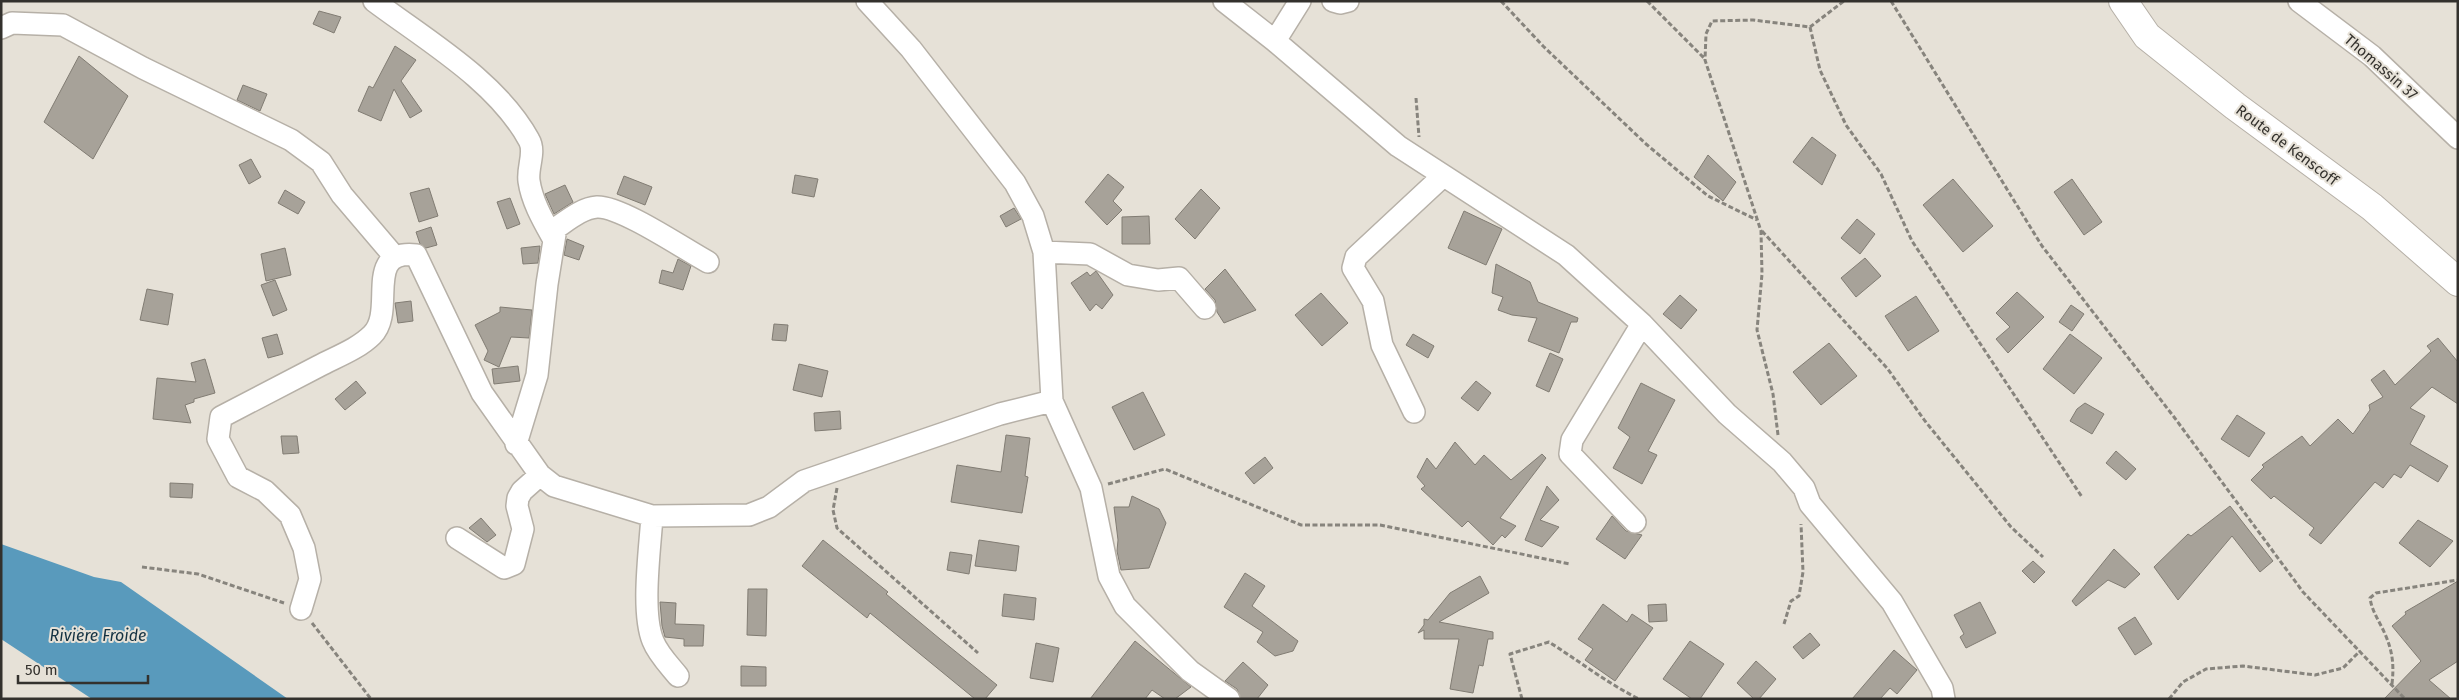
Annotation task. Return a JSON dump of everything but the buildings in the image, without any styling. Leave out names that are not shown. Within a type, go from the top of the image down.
[{"type":"main road","name":"Route de Kenscoff","points":[[2124,1],[2148,36],[2235,106],[2372,208],[2458,282]]},
{"type":"street","points":[[374,1],[498,96],[530,141],[532,153],[529,180],[540,214],[554,240]]},
{"type":"street","points":[[868,1],[911,49],[1015,184],[1033,216],[1044,252],[1052,401],[1091,488],[1096,523],[1110,576],[1126,606],[1190,672],[1229,699]]},
{"type":"street","points":[[1224,1],[1275,41],[1398,146],[1566,254],[1642,324],[1727,414],[1782,462],[1804,488],[1810,504],[1892,602],[1942,688],[1944,699]]},
{"type":"street","points":[[1275,41],[1300,1]]},
{"type":"street","points":[[1333,1],[1340,3],[1348,1]]},
{"type":"street","name":"Thomassin 37","points":[[2299,1],[2372,56],[2458,138]]},
{"type":"street","points":[[1,28],[12,24],[63,25],[143,68],[291,140],[321,162],[342,195],[394,256]]},
{"type":"street","points":[[1414,412],[1382,345],[1373,301],[1353,268],[1356,257],[1443,176]]},
{"type":"street","points":[[516,444],[537,375],[556,228],[576,214],[597,207],[616,210],[708,262]]},
{"type":"street","points":[[1044,252],[1090,254],[1128,275],[1158,280],[1179,278],[1205,308]]},
{"type":"street","points":[[301,609],[310,579],[304,548],[290,515],[265,491],[238,477],[218,439],[220,417],[352,349],[372,335],[380,324],[386,265],[394,256],[416,254],[482,393],[516,444],[540,474],[554,486],[652,516],[748,515],[769,507],[804,481],[1000,414],[1052,401]]},
{"type":"street","points":[[1635,522],[1570,454],[1572,440],[1642,324]]},
{"type":"street","points":[[457,538],[504,568],[514,564],[523,529],[517,506],[518,498],[522,491],[540,474]]},
{"type":"street","points":[[652,516],[648,606],[650,629],[653,642],[678,676]]},
{"type":"path","points":[[1502,1],[1544,46],[1646,144],[1708,196],[1758,221]]},
{"type":"path","points":[[1647,1],[1706,60]]},
{"type":"path","points":[[1782,462],[1773,394],[1757,330],[1762,274],[1761,230],[1706,60],[1706,34],[1712,21],[1753,20],[1810,27],[1844,1]]},
{"type":"path","points":[[1891,1],[2042,246],[2174,417],[2303,592],[2405,699]]},
{"type":"path","points":[[1810,27],[1820,70],[1846,125],[1881,174],[1912,241],[2082,497]]},
{"type":"path","points":[[1416,98],[1422,162]]},
{"type":"path","points":[[1761,230],[1887,368],[1925,421],[2011,526],[2043,557]]},
{"type":"path","points":[[842,468],[833,510],[837,528],[978,653]]},
{"type":"path","points":[[1091,488],[1165,469],[1301,525],[1380,525],[1570,564]]},
{"type":"path","points":[[1784,624],[1792,601],[1799,596],[1803,572],[1803,543],[1800,520],[1804,488]]},
{"type":"path","points":[[142,567],[198,574],[301,609],[371,699]]},
{"type":"path","points":[[2392,685],[2395,663],[2386,635],[2371,608],[2370,598],[2376,593],[2458,580]]},
{"type":"path","points":[[1522,699],[1510,654],[1549,642],[1587,666],[1612,685],[1639,699]]},
{"type":"path","points":[[2169,699],[2183,682],[2206,669],[2243,666],[2315,675],[2343,668],[2360,651]]},
{"type":"water","name":"Rivière Froide","points":[[1,544],[94,577],[121,582],[288,699],[92,699],[1,639]]}]
